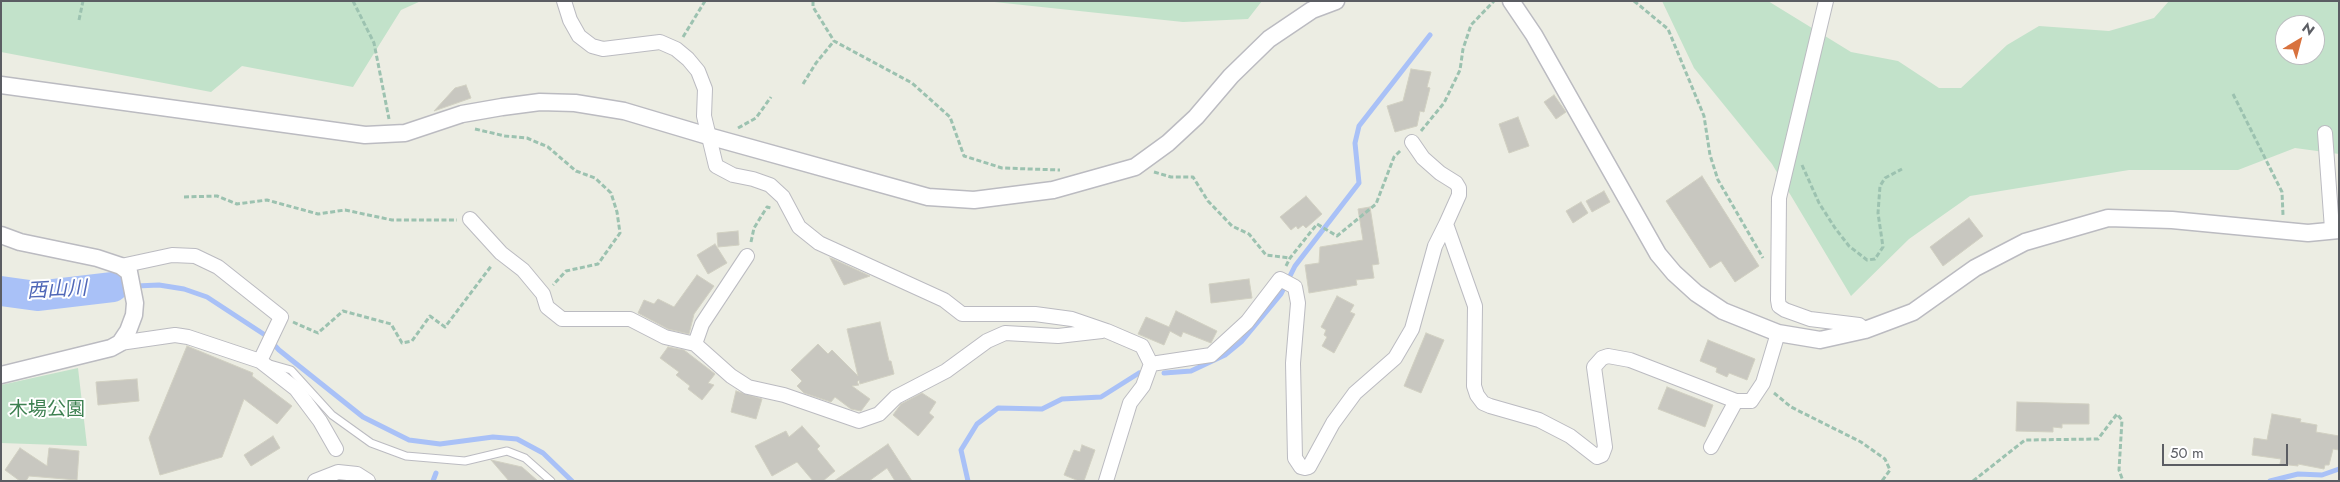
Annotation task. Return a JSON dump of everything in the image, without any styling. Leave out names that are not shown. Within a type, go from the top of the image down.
[{"type":"street","points":[[564,1],[570,20],[579,36],[592,46],[603,49],[660,42],[676,49],[698,71],[705,89],[704,116],[716,166],[719,170],[733,175],[753,178],[770,186],[783,197],[799,227],[819,243],[944,300],[962,314],[1035,314],[1072,319],[1142,346],[1151,364],[1143,386],[1130,403],[1106,481]]},
{"type":"street","points":[[1,85],[365,135],[405,133],[462,114],[540,102],[575,102],[624,111],[928,197],[965,200],[1053,190],[1135,167],[1168,143],[1196,117],[1231,76],[1269,39],[1312,10],[1336,1]]},
{"type":"street","points":[[1511,1],[1534,35],[1658,254],[1674,273],[1696,293],[1723,311],[1778,334],[1820,340],[1865,330],[1913,312],[1974,268],[2025,242],[2108,218],[2172,220],[2308,233],[2335,230],[2325,133]]},
{"type":"street","points":[[1826,1],[1779,198],[1779,306],[1810,319],[1859,326],[1865,330]]},
{"type":"street","points":[[1151,364],[1211,355],[1247,322],[1281,279],[1295,287],[1298,303],[1293,363],[1295,458],[1304,468],[1313,461],[1333,424],[1355,393],[1395,358],[1412,329],[1435,246],[1459,195],[1459,188],[1456,183],[1440,173],[1423,158],[1412,142]]},
{"type":"street","points":[[470,219],[501,253],[523,270],[543,294],[547,306],[562,319],[630,318],[665,337],[695,344],[730,376],[748,388],[784,395],[859,421],[879,414],[896,397],[946,371],[986,341],[1005,333],[1058,336],[1107,331]]},
{"type":"street","points":[[1446,224],[1475,306],[1474,386],[1477,395],[1483,403],[1539,420],[1570,436],[1597,457],[1602,455],[1605,447],[1594,367],[1602,358],[1616,357],[1642,364],[1736,401],[1751,401],[1763,383],[1778,334]]},
{"type":"street","points":[[2,235],[20,242],[97,258],[125,269],[172,255],[195,256],[218,267],[281,316],[260,361]]},
{"type":"street","points":[[695,344],[702,324],[747,256]]},
{"type":"street","points":[[120,342],[131,323],[134,303],[125,269]]},
{"type":"street","points":[[1,375],[99,352],[120,342],[168,335],[188,336],[260,361],[296,389],[320,421],[336,449]]},
{"type":"street","points":[[1712,447],[1736,401]]},
{"type":"street","points":[[315,481],[338,472],[357,474],[368,481]]},
{"type":"lane","points":[[260,361],[290,370],[332,415],[370,443],[406,456],[464,461],[507,451],[525,458],[551,481]]},
{"type":"path","points":[[79,20],[84,1]]},
{"type":"path","points":[[353,1],[374,44],[389,111],[390,134]]},
{"type":"path","points":[[676,49],[704,1]]},
{"type":"path","points":[[813,1],[813,7],[834,41],[912,83],[950,117],[964,156],[1002,168],[1050,171],[1066,169]]},
{"type":"path","points":[[1281,279],[1290,258],[1317,224],[1337,236],[1376,204],[1394,157],[1412,142],[1444,103],[1460,70],[1463,49],[1472,25],[1494,1]]},
{"type":"path","points":[[1634,1],[1668,29],[1704,116],[1710,155],[1718,180],[1766,264]]},
{"type":"path","points":[[804,84],[816,63],[834,41]]},
{"type":"path","points":[[2233,94],[2282,192],[2283,230]]},
{"type":"path","points":[[731,125],[738,128],[756,118],[771,98]]},
{"type":"path","points":[[462,114],[469,127],[505,136],[527,138],[548,147],[576,171],[595,178],[611,193],[617,212],[620,233],[598,264],[566,271],[543,294]]},
{"type":"path","points":[[1789,154],[1800,160],[1819,203],[1835,228],[1849,246],[1867,260],[1874,259],[1883,247],[1878,213],[1880,186],[1885,178],[1902,169]]},
{"type":"path","points":[[1135,167],[1171,176],[1193,177],[1208,201],[1232,226],[1250,234],[1266,255],[1290,258]]},
{"type":"path","points":[[184,197],[217,196],[237,204],[267,200],[318,214],[345,210],[392,220],[470,219]]},
{"type":"path","points":[[747,256],[754,228],[767,207],[792,212]]},
{"type":"path","points":[[281,316],[318,333],[343,311],[391,324],[402,343],[412,341],[430,316],[445,327],[501,253]]},
{"type":"path","points":[[1763,383],[1791,407],[1861,442],[1885,459],[1890,470],[1882,481]]},
{"type":"path","points":[[1973,481],[2025,440],[2098,439],[2117,414],[2122,420],[2119,470],[2123,481]]},
{"type":"green space","points":[[1,1],[421,1],[401,10],[353,87],[242,66],[211,92],[1,52]]},
{"type":"green space","points":[[985,1],[1262,1],[1248,19],[1183,22]]},
{"type":"green space","points":[[1662,1],[1768,1],[1851,52],[1898,61],[1939,88],[1961,88],[2007,45],[2039,26],[2109,31],[2154,18],[2169,1],[2339,1],[2339,154],[2295,148],[2238,170],[2129,170],[1970,196],[1909,239],[1851,296],[1772,164],[1694,68]]},
{"type":"green space","name":"木場公園","points":[[78,368],[87,446],[1,443],[1,385]]},
{"type":"building","points":[[1411,69],[1431,72],[1427,87],[1430,88],[1424,112],[1420,111],[1417,126],[1395,132],[1387,106],[1403,101]]},
{"type":"building","points":[[466,85],[471,98],[434,111],[455,88]]},
{"type":"building","points":[[1554,95],[1566,112],[1556,119],[1544,102]]},
{"type":"building","points":[[1518,117],[1529,146],[1509,153],[1499,124]]},
{"type":"building","points":[[1702,176],[1759,266],[1735,282],[1721,261],[1710,268],[1666,201]]},
{"type":"building","points":[[1604,191],[1610,202],[1592,212],[1586,201]]},
{"type":"building","points":[[1306,196],[1322,214],[1306,228],[1303,225],[1298,229],[1296,226],[1291,230],[1280,217]]},
{"type":"building","points":[[1581,202],[1588,213],[1573,223],[1566,211]]},
{"type":"building","points":[[1370,207],[1379,264],[1372,265],[1374,278],[1356,280],[1357,285],[1309,293],[1305,265],[1319,263],[1320,247],[1363,240],[1358,209]]},
{"type":"building","points":[[1969,218],[1983,236],[1943,266],[1930,247]]},
{"type":"building","points":[[738,231],[739,245],[718,247],[717,233]]},
{"type":"building","points":[[715,244],[727,263],[708,274],[697,255]]},
{"type":"building","points":[[830,258],[833,259],[870,276],[844,285]]},
{"type":"building","points":[[697,275],[714,286],[694,314],[689,334],[668,329],[638,313],[644,300],[654,304],[658,299],[674,307]]},
{"type":"building","points":[[1249,279],[1252,298],[1211,303],[1209,284]]},
{"type":"building","points":[[1337,296],[1354,305],[1350,312],[1355,314],[1334,353],[1322,346],[1327,337],[1324,335],[1326,330],[1321,327]]},
{"type":"building","points":[[1176,311],[1217,331],[1211,343],[1183,332],[1181,337],[1170,331],[1164,345],[1138,334],[1146,317],[1169,327]]},
{"type":"building","points":[[880,322],[894,374],[860,384],[859,380],[857,382],[859,385],[852,386],[870,399],[861,411],[851,409],[835,397],[831,402],[804,393],[797,386],[802,381],[791,370],[818,344],[828,354],[832,350],[858,376],[847,329]]},
{"type":"building","points":[[1426,333],[1444,340],[1421,393],[1404,386]]},
{"type":"building","points":[[1708,340],[1755,359],[1747,380],[1729,373],[1727,377],[1716,372],[1717,368],[1700,361]]},
{"type":"building","points":[[187,346],[253,373],[252,376],[292,406],[277,424],[244,399],[222,457],[160,475],[149,438]]},
{"type":"building","points":[[668,347],[684,350],[715,374],[708,383],[714,385],[702,400],[688,389],[690,386],[676,375],[679,372],[660,358]]},
{"type":"building","points":[[137,379],[139,401],[98,405],[96,382]]},
{"type":"building","points":[[1667,387],[1713,405],[1705,427],[1658,409]]},
{"type":"building","points":[[736,391],[762,399],[756,419],[731,412]]},
{"type":"building","points":[[922,393],[936,402],[929,413],[934,417],[918,436],[893,415],[901,404]]},
{"type":"building","points":[[2017,402],[2089,404],[2089,424],[2062,424],[2062,428],[2053,427],[2053,432],[2016,431]]},
{"type":"building","points":[[2272,414],[2301,419],[2300,422],[2317,425],[2316,432],[2339,436],[2339,450],[2333,449],[2329,465],[2325,465],[2324,469],[2298,464],[2298,466],[2280,464],[2281,459],[2252,455],[2254,438],[2267,440]]},
{"type":"building","points":[[802,426],[820,446],[817,449],[835,471],[823,481],[813,481],[797,462],[772,476],[755,446],[786,431],[789,437]]},
{"type":"building","points":[[273,436],[280,448],[251,466],[244,455]]},
{"type":"building","points":[[888,444],[912,481],[895,481],[887,468],[869,481],[834,481]]},
{"type":"building","points":[[1082,445],[1095,450],[1084,481],[1079,481],[1064,475],[1074,450],[1080,452]]},
{"type":"building","points":[[20,448],[47,466],[49,448],[79,451],[77,480],[29,476],[26,481],[20,481],[5,470]]},
{"type":"building","points":[[491,460],[522,467],[538,481],[509,481]]},
{"type":"waterway","points":[[1164,373],[1191,371],[1225,355],[1242,341],[1281,294],[1295,266],[1359,183],[1355,143],[1359,126],[1430,35]]},
{"type":"waterway","points":[[113,287],[159,285],[184,289],[207,297],[265,335],[279,350],[363,417],[409,440],[440,444],[493,437],[517,439],[543,453],[572,481]]},
{"type":"waterway","name":"西山川","points":[[1,291],[37,296],[113,287]]},
{"type":"waterway","points":[[968,481],[961,450],[977,424],[998,408],[1042,409],[1062,399],[1101,397],[1139,373]]},
{"type":"waterway","points":[[2270,481],[2298,474],[2322,475],[2339,469]]},
{"type":"waterway","points":[[433,481],[436,473]]}]
